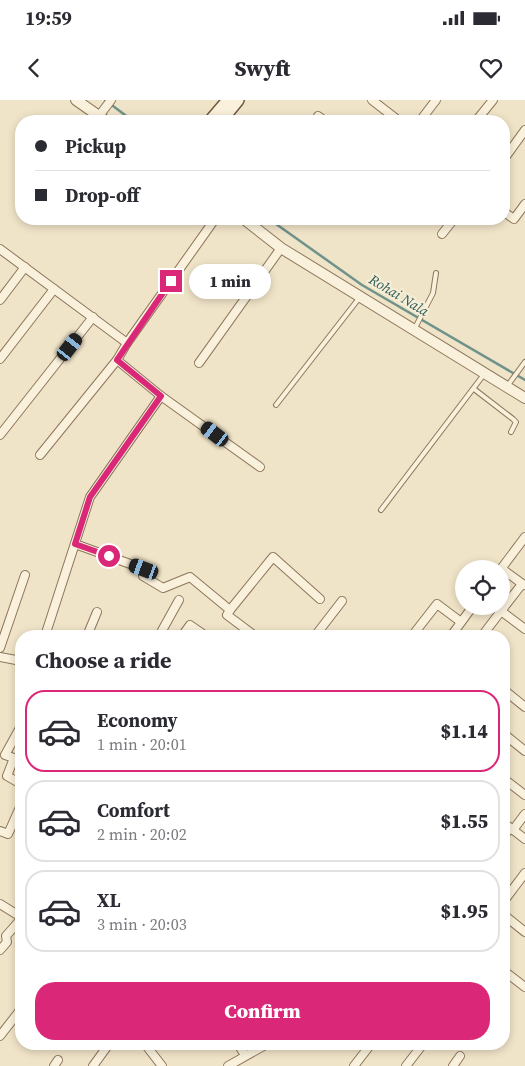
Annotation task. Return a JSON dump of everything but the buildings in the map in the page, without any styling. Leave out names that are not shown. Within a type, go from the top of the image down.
[{"type":"main road","points":[[215,115],[228,100]]},
{"type":"main road","points":[[226,115],[238,100]]},
{"type":"street","points":[[76,100],[101,115]]},
{"type":"street","points":[[104,115],[111,100]]},
{"type":"street","points":[[425,115],[436,100]]},
{"type":"street","points":[[481,115],[493,100]]},
{"type":"street","points":[[377,101],[392,115]]},
{"type":"street","points":[[510,151],[525,130]]},
{"type":"street","points":[[510,216],[514,219],[525,204]]},
{"type":"street","points":[[40,455],[117,360],[211,225]]},
{"type":"street","points":[[252,225],[281,248],[360,297],[415,328],[485,374],[508,385],[525,398]]},
{"type":"street","points":[[442,234],[449,225]]},
{"type":"street","points":[[199,363],[281,248]]},
{"type":"street","points":[[0,249],[127,343]]},
{"type":"street","points":[[0,300],[25,267]]},
{"type":"street","points":[[0,359],[54,289]]},
{"type":"street","points":[[0,436],[93,317]]},
{"type":"street","points":[[117,360],[161,396],[260,468]]},
{"type":"street","points":[[47,630],[90,497],[161,396]]},
{"type":"street","points":[[508,560],[525,538]]},
{"type":"street","points":[[75,544],[144,569],[143,576],[163,588],[190,577],[230,610]]},
{"type":"street","points":[[247,630],[227,615],[273,557],[320,599]]},
{"type":"street","points":[[0,648],[25,575]]},
{"type":"street","points":[[510,576],[523,585],[510,597]]},
{"type":"street","points":[[162,630],[179,600]]},
{"type":"street","points":[[320,630],[342,601]]},
{"type":"street","points":[[417,630],[437,604],[461,622]]},
{"type":"street","points":[[90,630],[97,612]]},
{"type":"street","points":[[455,630],[466,615]]},
{"type":"street","points":[[485,630],[494,615]]},
{"type":"street","points":[[507,615],[525,629]]},
{"type":"street","points":[[186,630],[190,625],[197,630]]},
{"type":"street","points":[[0,657],[15,660]]},
{"type":"street","points":[[510,695],[525,707]]},
{"type":"street","points":[[15,738],[6,755],[14,758],[7,776],[15,781]]},
{"type":"street","points":[[510,739],[525,751]]},
{"type":"street","points":[[510,784],[525,795]]},
{"type":"street","points":[[510,826],[525,814]]},
{"type":"street","points":[[0,830],[8,834],[15,819]]},
{"type":"street","points":[[510,828],[525,839]]},
{"type":"street","points":[[510,895],[522,884],[525,873]]},
{"type":"street","points":[[0,904],[15,914]]},
{"type":"street","points":[[510,920],[525,932]]},
{"type":"street","points":[[0,950],[7,942],[6,936],[15,925]]},
{"type":"street","points":[[510,976],[525,988]]},
{"type":"street","points":[[0,1036],[15,1017]]},
{"type":"street","points":[[92,1066],[105,1050]]},
{"type":"street","points":[[150,1050],[162,1066]]},
{"type":"street","points":[[242,1050],[245,1055]]},
{"type":"street","points":[[228,1066],[255,1050]]},
{"type":"street","points":[[354,1066],[366,1050]]},
{"type":"street","points":[[406,1066],[418,1050]]},
{"type":"street","points":[[453,1066],[460,1056]]},
{"type":"lane","points":[[415,328],[433,294],[436,273]]},
{"type":"lane","points":[[276,405],[360,297]]},
{"type":"lane","points":[[508,385],[525,362]]},
{"type":"lane","points":[[381,510],[485,374]]},
{"type":"lane","points":[[474,389],[516,422],[512,432]]},
{"type":"waterway","name":"Rohai Nala","points":[[105,100],[125,115]]},
{"type":"waterway","name":"Rohai Nala","points":[[277,225],[362,285],[525,380]]},
{"type":"route","points":[[109,556],[75,544],[90,497],[161,396],[117,360],[171,281]]}]
